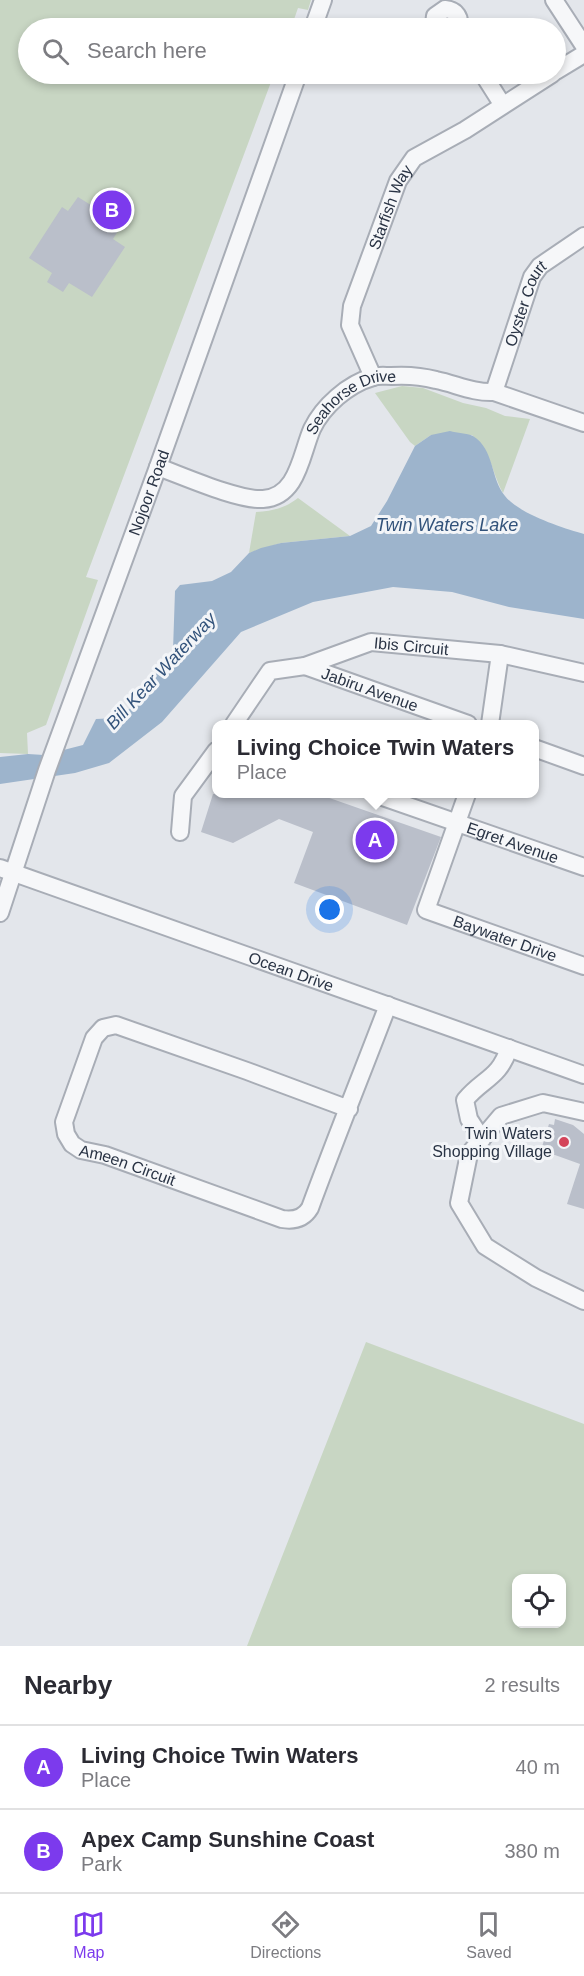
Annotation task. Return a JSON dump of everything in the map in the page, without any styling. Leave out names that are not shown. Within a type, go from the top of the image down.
[{"type":"street","points":[[317,18],[324,0]]},
{"type":"street","points":[[554,0],[566,18]]},
{"type":"street","points":[[434,18],[445,5],[458,18]]},
{"type":"street","points":[[566,18],[584,46]]},
{"type":"street","name":"Starfish Way","points":[[566,65],[584,54]]},
{"type":"street","name":"Nojoor Road","points":[[0,913],[7,870],[47,770],[158,468],[293,84]]},
{"type":"street","points":[[489,84],[502,104]]},
{"type":"street","name":"Starfish Way","points":[[374,377],[350,325],[352,306],[398,181],[414,158],[465,130],[534,84]]},
{"type":"street","name":"Oyster Court","points":[[494,392],[532,277],[540,266],[584,236]]},
{"type":"street","name":"Seahorse Drive","points":[[158,468],[238,496],[264,500],[282,492],[295,478],[312,428],[327,407],[350,388],[374,377],[406,375],[437,380],[480,393],[494,392],[584,423]]},
{"type":"street","name":"Ibis Circuit","points":[[237,720],[270,671],[305,666],[371,642],[500,654],[584,673]]},
{"type":"street","points":[[491,720],[500,654]]},
{"type":"street","name":"Jabiru Avenue","points":[[305,666],[457,720]]},
{"type":"street","points":[[539,750],[584,766]]},
{"type":"street","points":[[180,832],[183,796],[212,756]]},
{"type":"street","name":"Egret Avenue","points":[[386,798],[584,867]]},
{"type":"street","points":[[457,822],[466,798]]},
{"type":"street","name":"Baywater Drive","points":[[457,822],[426,910],[584,966]]},
{"type":"street","name":"Ocean Drive","points":[[7,870],[584,1075]]},
{"type":"street","name":"Ameen Circuit","points":[[349,1109],[116,1025],[103,1028],[94,1038],[64,1128],[72,1144],[81,1150],[105,1155],[282,1220],[302,1217],[310,1208],[349,1109],[388,1005]]},
{"type":"street","points":[[482,1139],[469,1119],[465,1100],[474,1089],[492,1078],[504,1063],[509,1048]]},
{"type":"street","points":[[584,1112],[543,1103],[501,1116],[469,1154],[459,1203],[485,1246],[536,1278],[584,1301]]},
{"type":"green space","points":[[0,0],[311,0],[308,10],[298,8],[294,18],[18,18],[18,84],[270,84],[86,577],[98,580],[46,725],[27,733],[28,754],[0,753]]},
{"type":"green space","points":[[402,386],[423,388],[505,416],[530,419],[503,493],[488,456],[472,435],[431,435],[415,446],[410,442],[375,393]]},
{"type":"green space","points":[[298,498],[350,536],[281,543],[249,553],[256,512],[278,508]]},
{"type":"green space","points":[[366,1342],[584,1424],[584,1646],[247,1646]]},
{"type":"water","name":"Twin Waters Lake","points":[[450,431],[471,435],[480,442],[489,456],[500,489],[512,503],[542,520],[584,534],[584,619],[509,607],[452,592],[393,587],[313,602],[241,632],[162,722],[109,763],[75,773],[0,784],[0,757],[44,755],[83,745],[96,719],[118,718],[133,706],[173,650],[175,591],[180,585],[212,581],[231,572],[249,553],[261,548],[281,543],[350,536],[371,526],[387,501],[415,446],[431,435]]},
{"type":"building","points":[[78,197],[94,207],[97,203],[115,214],[108,225],[118,231],[113,239],[125,247],[92,297],[69,283],[63,292],[47,282],[52,273],[29,258],[62,207],[68,211]]},
{"type":"building","points":[[212,797],[329,798],[441,837],[407,925],[294,883],[313,832],[279,819],[233,843],[201,832]]},
{"type":"building","name":"Twin Waters Shopping Village","points":[[555,1119],[573,1125],[584,1134],[584,1209],[567,1204],[580,1164],[541,1150],[549,1124],[554,1125]]},
{"type":"place","name":"Apex Camp Sunshine Coast","points":[[112,210]]},
{"type":"place","name":"Living Choice Twin Waters","points":[[375,840]]},
{"type":"place","name":"Twin Waters Shopping Village","points":[[564,1142]]},
{"type":"water label","name":"Bill Kear Waterway","points":[[161,671]]}]
